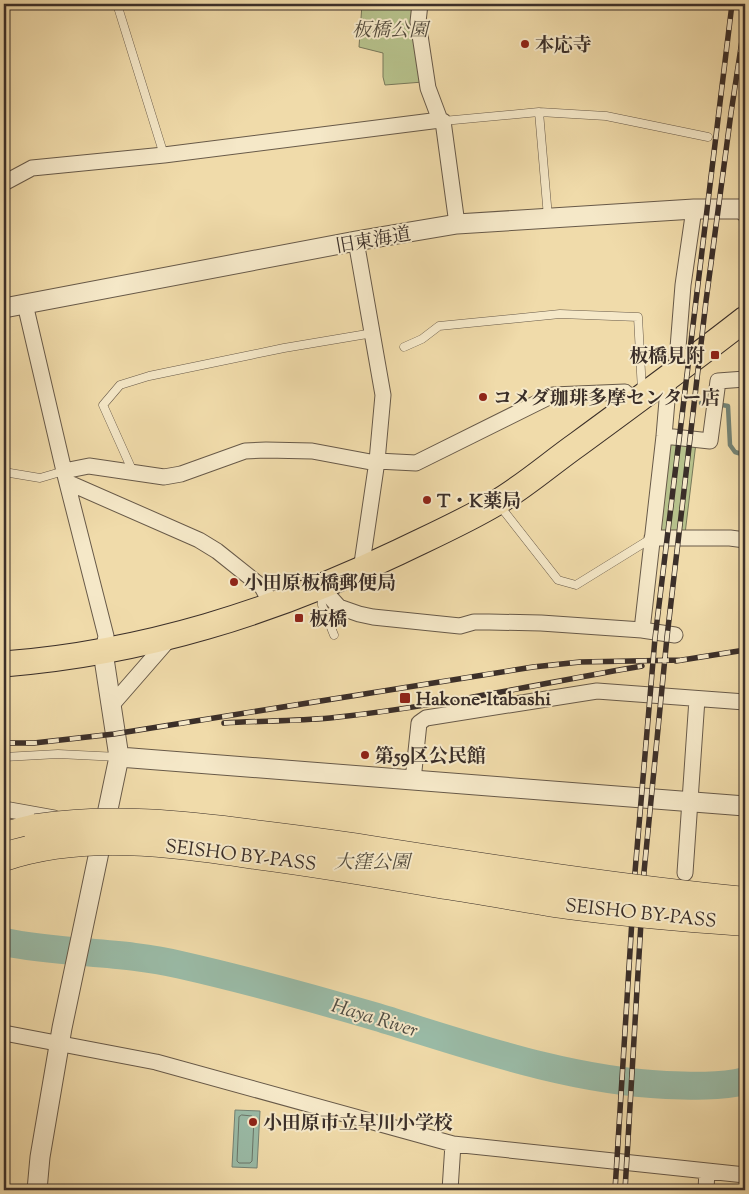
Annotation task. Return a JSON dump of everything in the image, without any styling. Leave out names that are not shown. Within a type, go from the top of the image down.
[{"type":"highway","points":[[4,664],[103,652],[171,637],[272,605],[361,570],[429,538],[497,502],[672,375],[745,319]]},
{"type":"highway","name":"SEISHO BY-PASS","points":[[4,836],[36,828],[77,823],[107,822],[188,825],[338,844],[669,894],[745,901]]},
{"type":"highway","points":[[4,826],[19,824],[36,828]]},
{"type":"highway","name":"SEISHO BY-PASS","points":[[4,857],[37,849],[94,842],[138,842],[196,846],[332,865],[567,905],[650,915],[745,922]]},
{"type":"street","points":[[420,4],[418,22],[428,88],[442,120],[457,224]]},
{"type":"street","points":[[4,183],[32,168],[164,155],[442,120]]},
{"type":"street","points":[[642,630],[664,436],[694,209]]},
{"type":"street","name":"旧東海道","points":[[4,308],[356,241],[457,224],[694,209],[740,210],[745,212]]},
{"type":"street","points":[[356,241],[383,395],[377,462],[361,570]]},
{"type":"street","points":[[25,304],[106,636],[103,652],[119,757],[61,1035],[40,1157],[38,1190]]},
{"type":"street","points":[[664,436],[710,440],[718,381],[745,379]]},
{"type":"street","points":[[66,476],[89,466],[134,474],[172,476],[246,451],[266,450],[312,451],[377,462],[416,462],[553,395],[625,392],[638,400]]},
{"type":"street","points":[[66,476],[200,540],[217,551],[262,587],[272,605]]},
{"type":"street","points":[[652,538],[745,540]]},
{"type":"street","points":[[321,587],[339,607],[373,617],[460,626],[474,622],[541,623],[642,630],[675,635]]},
{"type":"street","points":[[110,707],[171,637]]},
{"type":"street","points":[[414,780],[419,723],[426,718],[597,692],[745,702]]},
{"type":"street","points":[[685,873],[697,699]]},
{"type":"street","points":[[119,757],[745,806]]},
{"type":"street","points":[[4,809],[104,827]]},
{"type":"street","points":[[4,1033],[61,1035],[453,1144],[745,1176]]},
{"type":"street","points":[[450,1190],[453,1144]]},
{"type":"street","points":[[706,1190],[708,1171]]},
{"type":"lane","points":[[117,4],[164,155]]},
{"type":"lane","points":[[442,120],[539,112],[606,116],[708,136]]},
{"type":"lane","points":[[539,112],[548,218]]},
{"type":"lane","points":[[404,347],[440,326],[560,314],[638,316],[638,400]]},
{"type":"lane","points":[[134,474],[103,405],[120,385],[177,369],[373,333]]},
{"type":"lane","points":[[4,472],[40,478],[66,476]]},
{"type":"lane","points":[[497,502],[558,580],[576,585],[652,538]]},
{"type":"lane","points":[[321,587],[322,605],[334,635]]},
{"type":"lane","points":[[4,757],[58,754],[119,757]]},
{"type":"green space","name":"板橋公園","points":[[362,4],[416,4],[423,82],[385,85],[383,53],[359,47]]},
{"type":"green space","points":[[669,441],[696,443],[685,534],[657,534]]},
{"type":"water","points":[[235,1110],[260,1111],[257,1168],[232,1167]]},
{"type":"waterway","points":[[701,403],[708,403]]},
{"type":"waterway","points":[[722,405],[728,406],[730,445],[735,452],[745,455]]},
{"type":"waterway","name":"Haya River","points":[[4,942],[48,949],[137,957],[181,965],[328,1003],[520,1060],[592,1076],[629,1082],[695,1086],[745,1081]]},
{"type":"railway","points":[[615,1190],[635,872],[655,638],[732,4]]},
{"type":"railway","points":[[625,1190],[644,872],[667,637],[706,301],[745,21]]},
{"type":"railway","points":[[676,661],[745,650]]},
{"type":"railway","points":[[4,743],[34,743],[114,734],[533,667],[580,662],[683,660]]},
{"type":"railway","points":[[224,723],[317,719],[369,713],[642,666]]},
{"type":"place","name":"本応寺","points":[[525,44]]},
{"type":"place","name":"板橋見附","points":[[715,355]]},
{"type":"place","name":"コメダ珈琲多摩センター店","points":[[483,397]]},
{"type":"place","name":"T・K薬局","points":[[427,500]]},
{"type":"place","name":"小田原板橋郵便局","points":[[234,582]]},
{"type":"place","name":"板橋","points":[[299,618]]},
{"type":"place","name":"Hakone-Itabashi","points":[[405,698]]},
{"type":"place","name":"第59区公民館","points":[[365,755]]},
{"type":"place","name":"小田原市立早川小学校","points":[[253,1122]]},
{"type":"park label","name":"大窪公園","points":[[372,861]]}]
